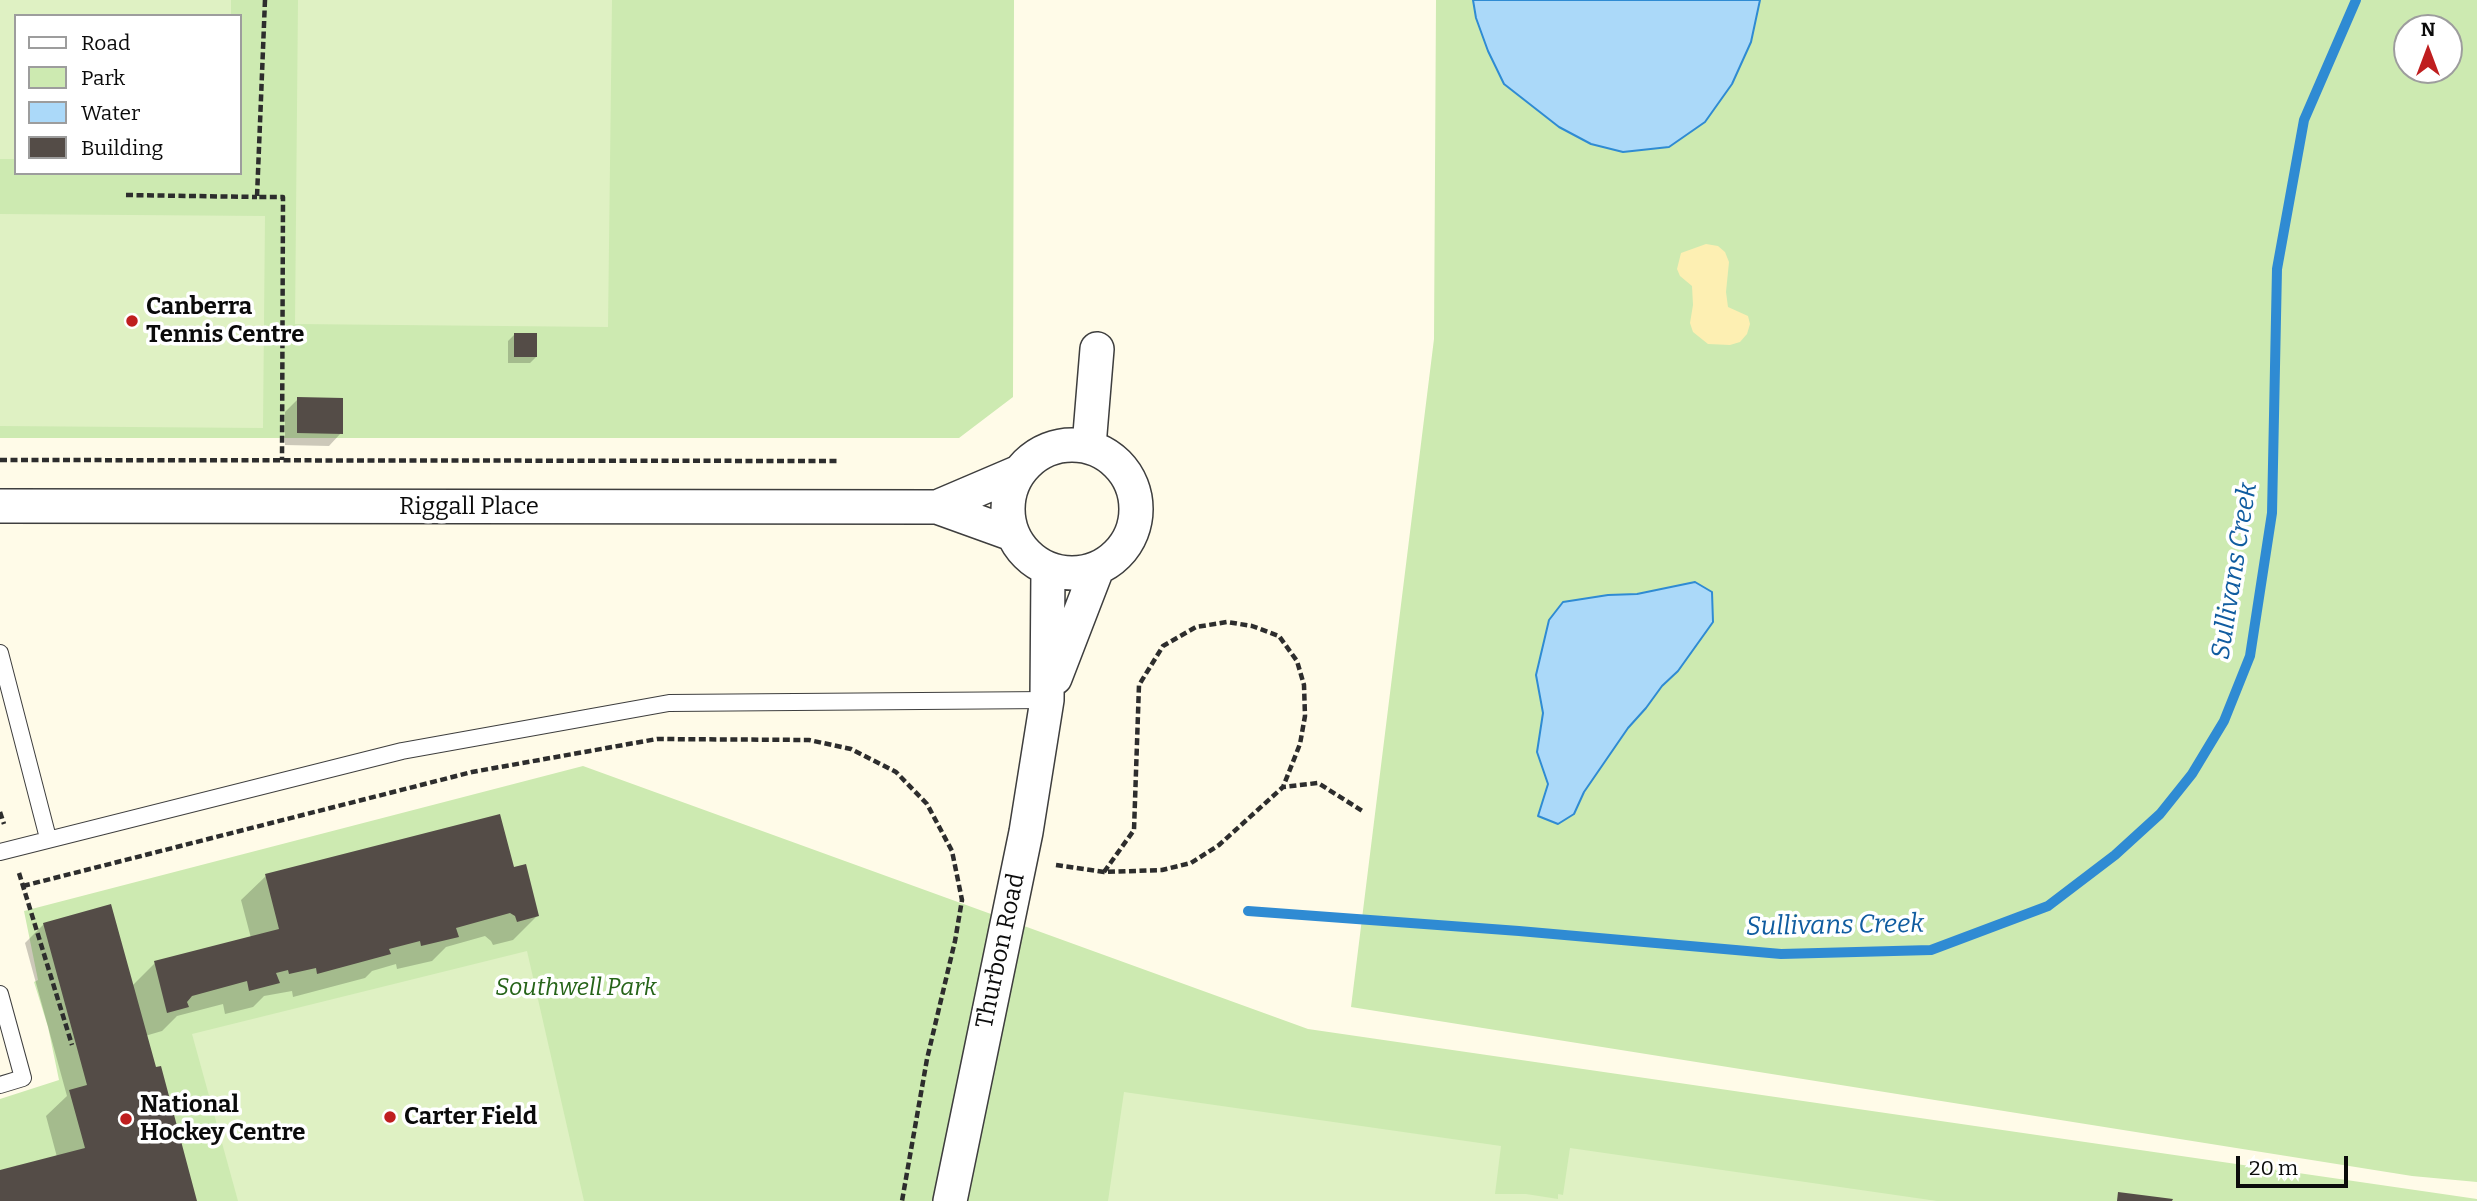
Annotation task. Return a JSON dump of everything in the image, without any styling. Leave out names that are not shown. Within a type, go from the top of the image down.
[{"type":"street","points":[[1090,446],[1097,349]]},
{"type":"street","points":[[1070,444],[1090,446],[1108,454],[1123,468],[1133,486],[1137,505],[1135,525],[1127,544],[1114,559],[1097,569],[1081,573],[1064,573],[1033,561],[1020,549],[1012,534],[1007,513],[1010,491],[1019,472],[1032,458],[1050,448],[1070,444]]},
{"type":"street","name":"Riggall Place","points":[[937,507],[1019,472]]},
{"type":"street","name":"Riggall Place","points":[[0,506],[937,507],[1012,534]]},
{"type":"street","name":"Thurbon Road","points":[[950,1201],[1021,856],[1046,700],[1048,569]]},
{"type":"street","name":"Thurbon Road","points":[[1046,700],[1097,569]]},
{"type":"lane","points":[[0,653],[48,838]]},
{"type":"lane","points":[[6,851],[48,838],[402,751],[669,703],[1046,700]]},
{"type":"lane","points":[[0,994],[23,1079],[0,1085]]},
{"type":"path","points":[[257,197],[265,0]]},
{"type":"path","points":[[126,195],[283,197],[282,460]]},
{"type":"path","points":[[0,460],[839,461]]},
{"type":"path","points":[[1021,856],[1056,865],[1104,872],[1162,870],[1191,863],[1219,845],[1283,787],[1300,744],[1305,716],[1304,685],[1297,661],[1279,636],[1252,626],[1227,622],[1196,626],[1163,646],[1139,685],[1135,830],[1104,872]]},
{"type":"path","points":[[23,887],[472,772],[657,739],[809,740],[851,749],[896,772],[927,804],[953,851],[962,900],[927,1059],[902,1201]]},
{"type":"path","points":[[1283,787],[1318,783],[1364,812]]},
{"type":"path","points":[[0,812],[6,851],[23,887],[72,1045]]},
{"type":"green space","points":[[0,0],[1014,0],[1013,397],[959,438],[0,438]]},
{"type":"green space","points":[[0,0],[231,0],[231,14],[14,14],[14,159],[0,159]]},
{"type":"green space","points":[[298,0],[612,0],[608,327],[295,324]]},
{"type":"green space","points":[[1436,0],[2477,0],[2477,1182],[2412,1176],[1351,1007],[1434,339]]},
{"type":"green space","name":"Canberra Tennis Centre","points":[[0,214],[265,216],[263,428],[0,426]]},
{"type":"green space","name":"Southwell Park","points":[[583,766],[1308,1029],[2477,1201],[0,1201],[0,1099],[59,1080],[48,1027],[34,982],[38,980],[24,911]]},
{"type":"green space","name":"Carter Field","points":[[527,951],[584,1201],[238,1201],[192,1034]]},
{"type":"green space","points":[[1124,1092],[1501,1146],[1495,1194],[1526,1194],[1558,1199],[1558,1194],[1563,1195],[1570,1148],[1937,1201],[1108,1201]]},
{"type":"sand","points":[[1706,244],[1718,246],[1725,252],[1729,262],[1726,292],[1728,307],[1748,316],[1750,324],[1747,334],[1740,342],[1730,345],[1708,344],[1693,332],[1690,323],[1692,286],[1680,276],[1677,269],[1681,253]]},
{"type":"water","points":[[1473,0],[1760,0],[1751,42],[1732,84],[1705,122],[1669,147],[1623,152],[1591,144],[1559,127],[1504,84],[1488,51],[1476,18]]},
{"type":"water","points":[[1695,582],[1712,592],[1713,622],[1678,671],[1662,686],[1628,728],[1584,792],[1574,814],[1558,824],[1538,816],[1548,784],[1537,752],[1543,713],[1536,675],[1549,620],[1563,602],[1608,595],[1637,594]]},
{"type":"building","points":[[514,333],[537,333],[537,357],[514,357]]},
{"type":"building","points":[[297,397],[343,398],[343,434],[297,433]]},
{"type":"building","points":[[500,814],[514,867],[526,864],[539,916],[517,922],[515,916],[510,913],[456,928],[459,937],[421,946],[420,941],[389,949],[391,954],[317,974],[316,968],[289,974],[288,970],[276,973],[280,983],[249,991],[247,981],[192,996],[187,1002],[189,1007],[167,1013],[154,961],[279,929],[265,874]]},
{"type":"building","points":[[111,904],[156,1067],[161,1066],[197,1201],[0,1201],[0,1170],[85,1148],[69,1090],[87,1085],[43,923]]},
{"type":"building","points":[[2118,1192],[2173,1199],[2117,1201]]},
{"type":"waterway","name":"Sullivans Creek","points":[[1248,911],[1781,954],[1931,950],[2048,906],[2115,855],[2160,814],[2192,774],[2224,721],[2250,656],[2272,513],[2277,269],[2304,120],[2356,0]]},
{"type":"place","name":"Canberra Tennis Centre","points":[[132,321]]},
{"type":"place","name":"Carter Field","points":[[390,1117]]},
{"type":"place","name":"National Hockey Centre","points":[[126,1119]]}]
